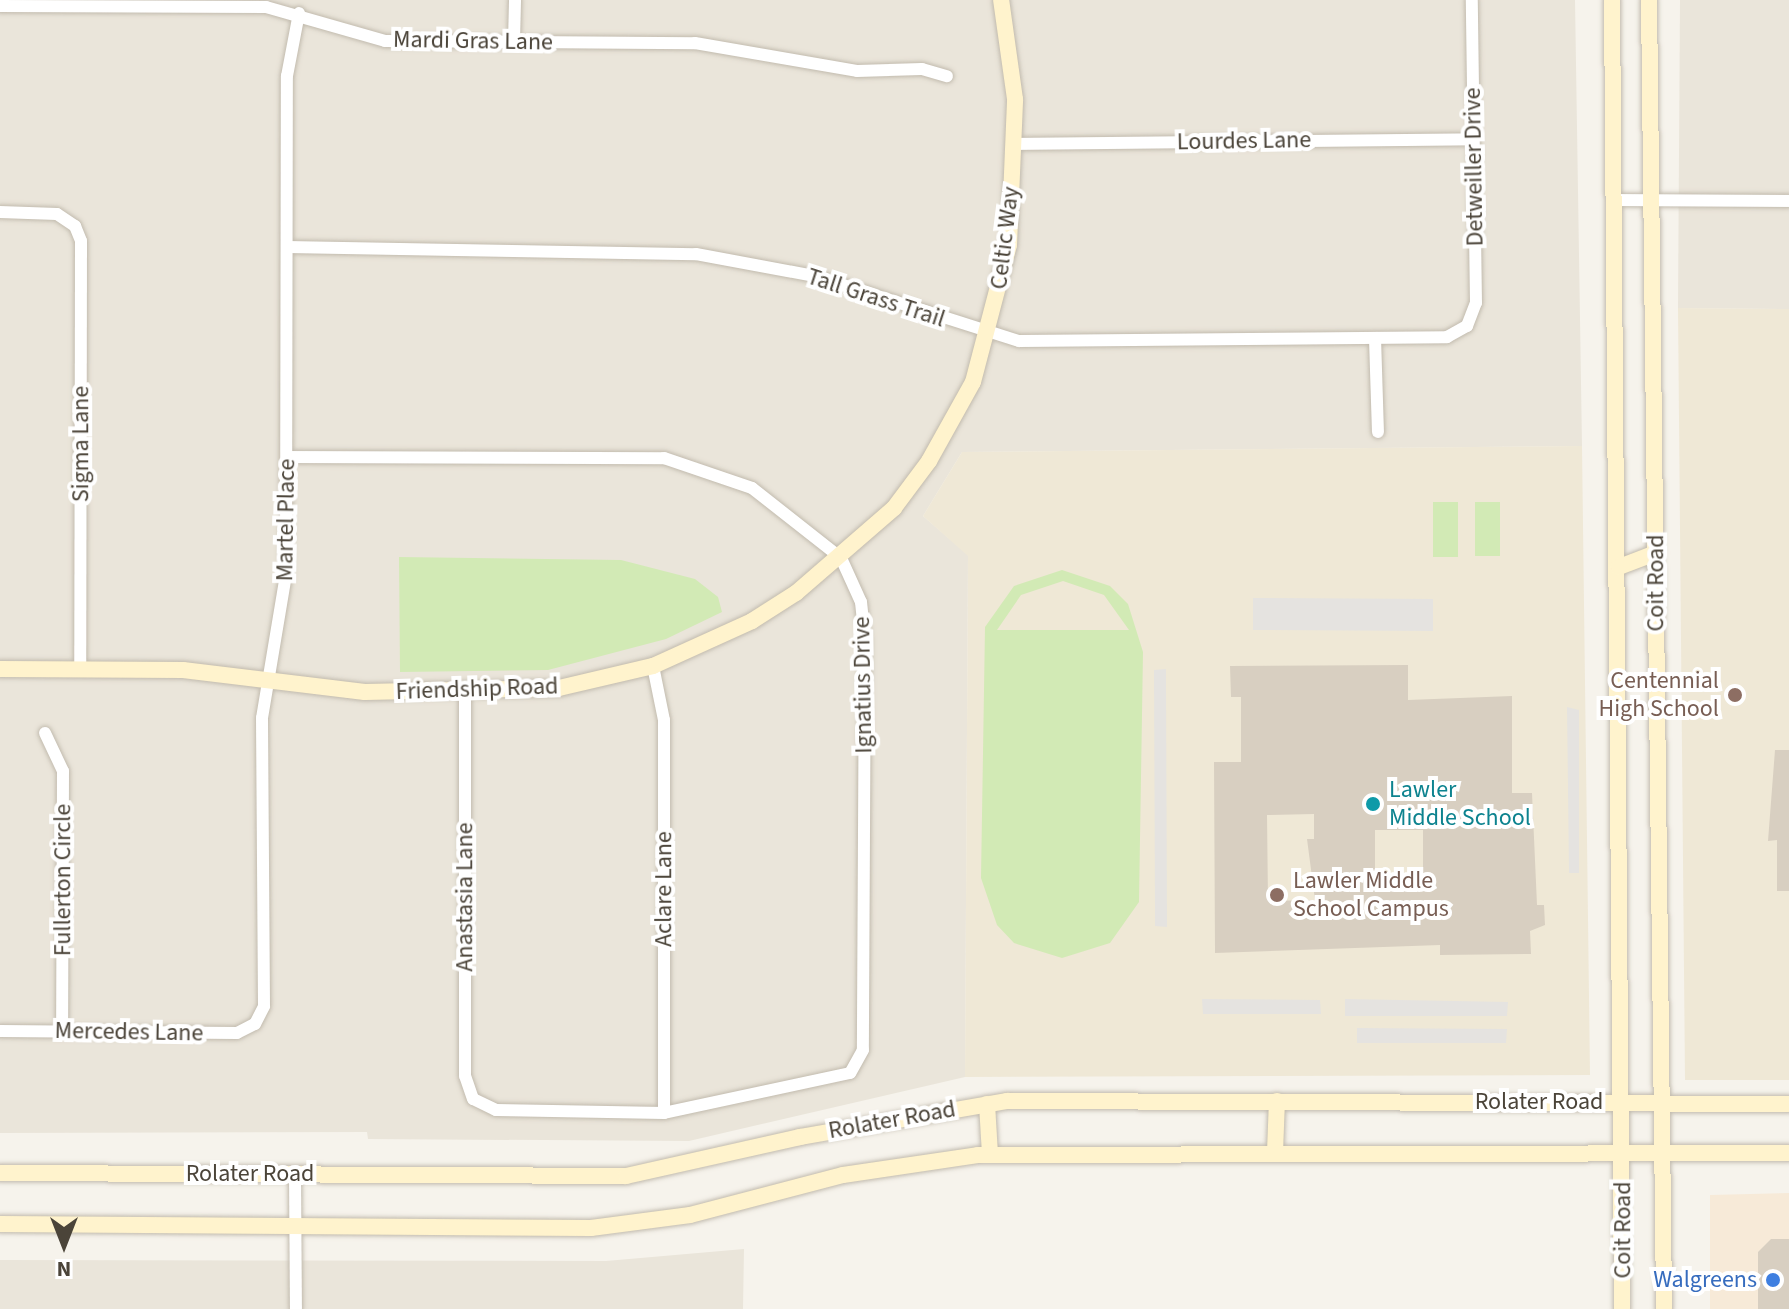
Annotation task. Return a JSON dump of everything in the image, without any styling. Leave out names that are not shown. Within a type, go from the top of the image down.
[{"type":"main road","name":"Celtic Way","points":[[929,461],[973,382],[990,332],[1009,245],[1014,83],[1001,0]]},
{"type":"main road","name":"Coit Road","points":[[1612,0],[1619,567],[1622,1309]]},
{"type":"main road","name":"Coit Road","points":[[1649,0],[1665,1151],[1664,1309]]},
{"type":"main road","name":"Friendship Road","points":[[0,669],[267,677],[359,692],[465,694],[559,688],[653,666],[752,621],[841,558],[894,508],[929,461]]},
{"type":"main road","points":[[1619,567],[1655,553]]},
{"type":"main road","points":[[1619,567],[1655,575]]},
{"type":"main road","points":[[1275,1152],[1277,1101]]},
{"type":"main road","name":"Rolater Road","points":[[0,1173],[626,1176],[987,1104],[1277,1101],[1789,1104]]},
{"type":"main road","points":[[987,1104],[990,1154]]},
{"type":"main road","name":"Rolater Road","points":[[0,1224],[591,1228],[690,1215],[843,1175],[990,1154],[1789,1153]]},
{"type":"street","points":[[514,42],[515,0]]},
{"type":"street","name":"Detweiller Drive","points":[[1463,330],[1476,303],[1472,0]]},
{"type":"street","name":"Mardi Gras Lane","points":[[0,6],[253,6],[299,13],[385,41],[695,43],[857,71],[922,69],[947,76]]},
{"type":"street","name":"Martel Place","points":[[255,1024],[265,1000],[267,677],[285,587],[288,70],[299,13]]},
{"type":"street","name":"Lourdes Lane","points":[[1014,144],[1473,139]]},
{"type":"street","points":[[1615,200],[1789,201]]},
{"type":"street","name":"Sigma Lane","points":[[0,212],[52,212],[71,222],[81,246],[80,670]]},
{"type":"street","name":"Tall Grass Trail","points":[[287,247],[696,254],[815,276],[990,332],[1052,343],[1442,337],[1463,330]]},
{"type":"street","points":[[1375,338],[1378,432]]},
{"type":"street","name":"Ignatius Drive","points":[[287,457],[664,458],[752,488],[841,558],[861,602],[865,639],[858,1064],[850,1073],[747,1100],[664,1113]]},
{"type":"street","name":"Aclare Lane","points":[[653,666],[664,720],[664,1113]]},
{"type":"street","name":"Anastasia Lane","points":[[465,694],[465,1076],[473,1099],[496,1110],[664,1113]]},
{"type":"street","name":"Fullerton Circle","points":[[45,733],[63,771],[62,1030]]},
{"type":"street","name":"Mercedes Lane","points":[[0,1031],[230,1034],[255,1024]]},
{"type":"street","points":[[295,1174],[296,1309]]},
{"type":"shaded area","points":[[0,0],[1575,0],[1582,446],[962,452],[923,516],[968,555],[965,1077],[689,1141],[368,1139],[367,1132],[0,1133]]},
{"type":"shaded area","points":[[1680,0],[1789,0],[1789,309],[1678,308]]},
{"type":"shaded area","name":"Centennial High School","points":[[1678,308],[1789,309],[1789,1080],[1685,1080]]},
{"type":"shaded area","name":"Lawler Middle School Campus","points":[[1582,446],[1590,1075],[965,1077],[968,556],[923,516],[962,452]]},
{"type":"shaded area","points":[[1253,598],[1433,599],[1433,631],[1253,630]]},
{"type":"shaded area","points":[[1166,669],[1167,927],[1155,926],[1154,670]]},
{"type":"shaded area","points":[[1567,707],[1579,710],[1579,873],[1569,873]]},
{"type":"shaded area","points":[[1202,999],[1320,1000],[1321,1014],[1203,1014]]},
{"type":"shaded area","points":[[1345,999],[1508,1002],[1507,1016],[1345,1016]]},
{"type":"shaded area","points":[[1357,1028],[1507,1029],[1506,1043],[1357,1043]]},
{"type":"shaded area","points":[[1789,1193],[1789,1309],[1710,1309],[1710,1195]]},
{"type":"shaded area","points":[[744,1249],[743,1309],[0,1309],[0,1260],[606,1261]]},
{"type":"green space","points":[[1433,502],[1458,502],[1458,557],[1433,557]]},
{"type":"green space","points":[[1475,502],[1500,502],[1500,556],[1475,556]]},
{"type":"green space","points":[[399,557],[621,560],[695,579],[718,597],[722,612],[666,639],[548,670],[400,672]]},
{"type":"green space","points":[[1062,570],[1110,586],[1128,604],[1143,652],[1139,902],[1110,943],[1062,958],[1014,943],[997,925],[981,878],[985,627],[1014,586]],"holes":[[[1063,581],[1104,595],[1129,630],[997,630],[1021,595]]]},
{"type":"building","name":"Lawler Middle School","points":[[1408,665],[1408,700],[1512,696],[1512,793],[1532,793],[1537,905],[1544,905],[1545,925],[1530,931],[1531,954],[1440,955],[1440,945],[1215,953],[1214,762],[1241,762],[1241,697],[1231,697],[1230,666]],"holes":[[[1314,814],[1314,839],[1307,839],[1315,900],[1268,901],[1267,815]],[[1375,830],[1423,830],[1423,883],[1375,883]]]},
{"type":"building","name":"Centennial High School","points":[[1775,750],[1789,750],[1789,891],[1777,891],[1777,840],[1768,841]]},
{"type":"building","name":"Walgreens","points":[[1771,1239],[1789,1239],[1789,1309],[1758,1309],[1758,1252]]},
{"type":"place","name":"Centennial High School","points":[[1735,695]]},
{"type":"place","name":"Lawler Middle School","points":[[1373,804]]},
{"type":"place","name":"Lawler Middle School Campus","points":[[1277,895]]},
{"type":"place","name":"Walgreens","points":[[1773,1280]]}]
